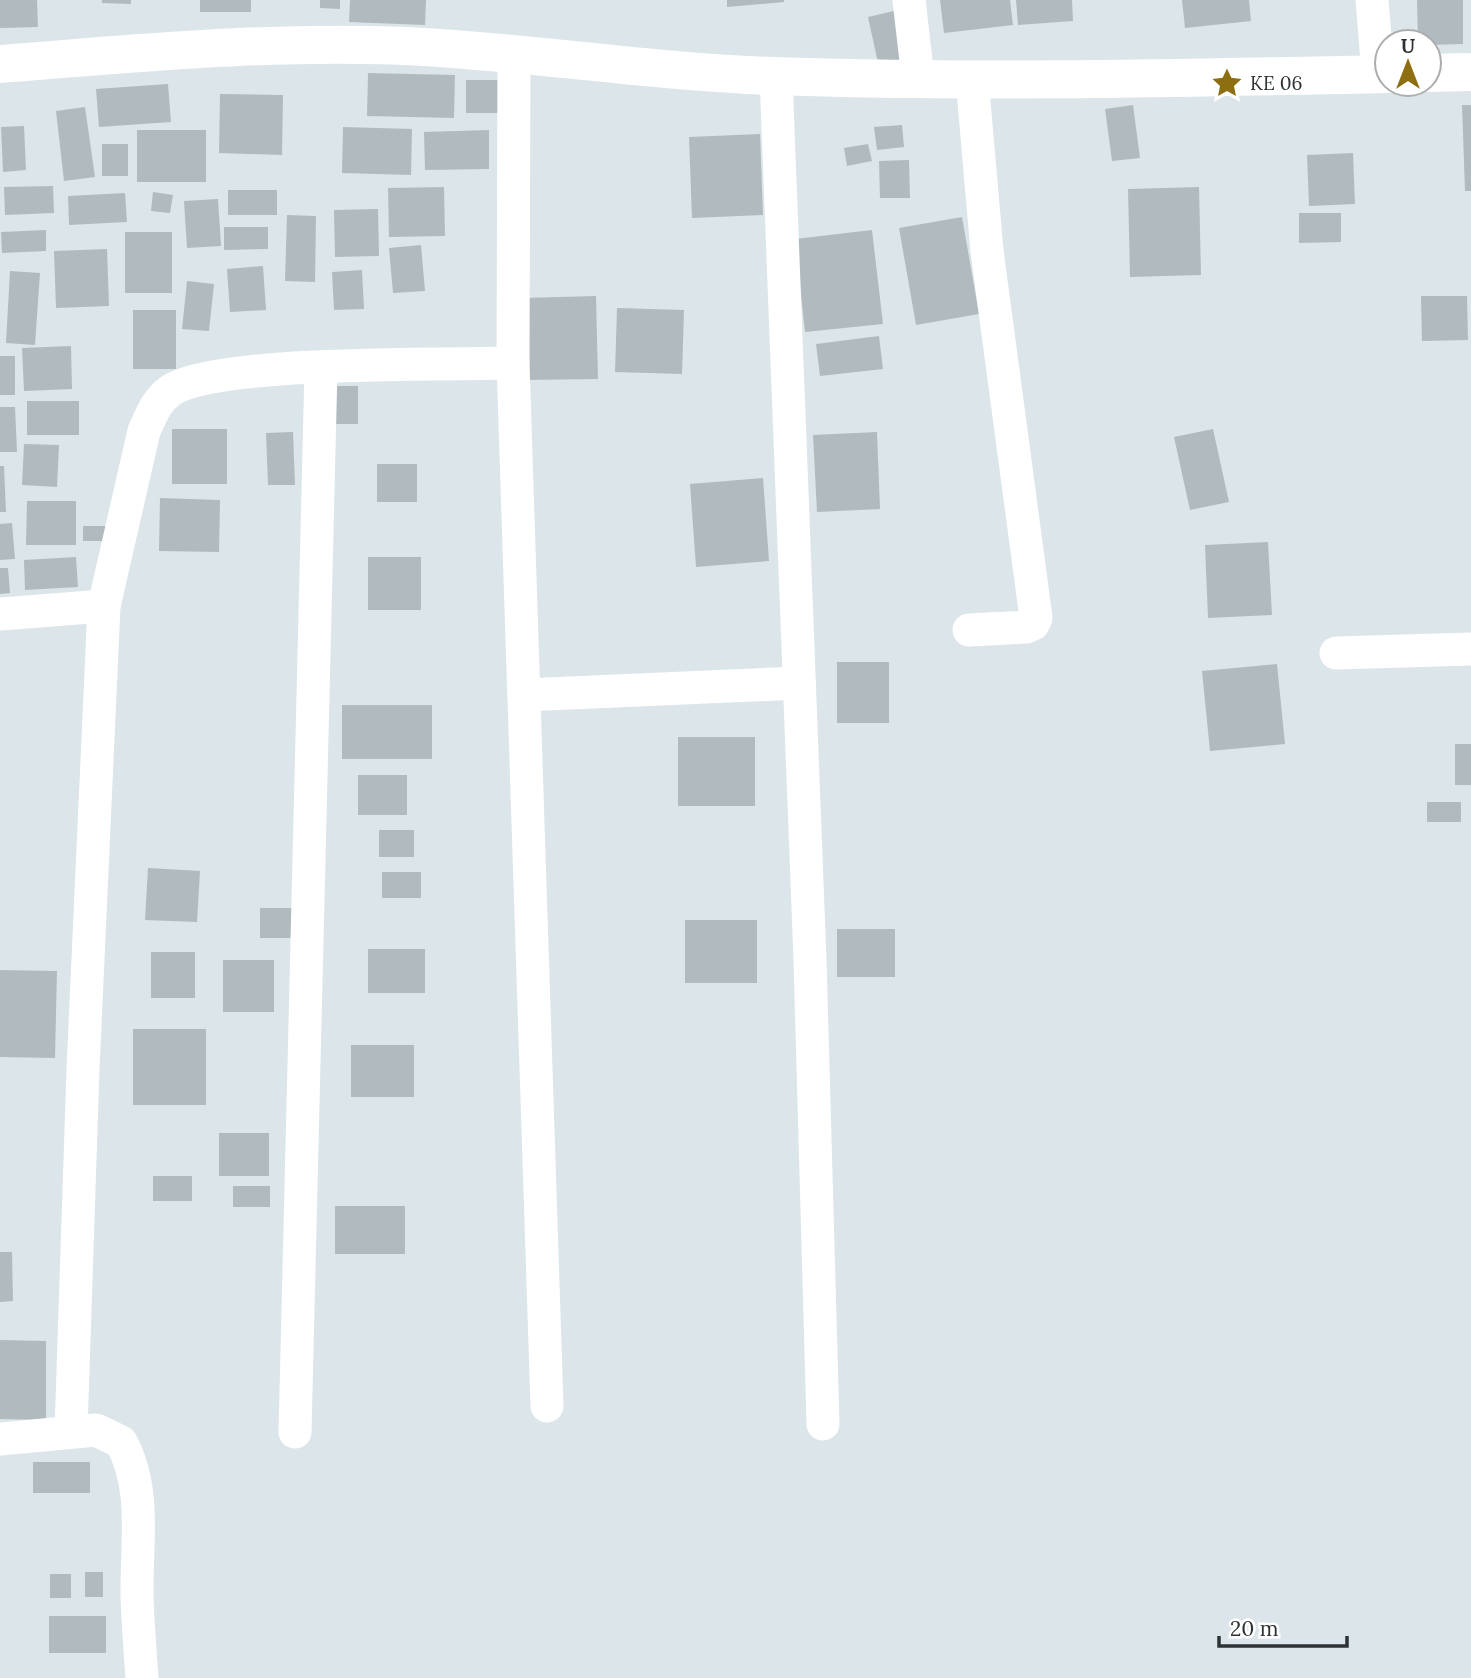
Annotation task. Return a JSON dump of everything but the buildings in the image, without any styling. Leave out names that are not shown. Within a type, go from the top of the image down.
[{"type":"street","points":[[909,0],[918,78]]},
{"type":"street","points":[[1372,0],[1376,28]]},
{"type":"street","points":[[0,64],[191,49],[298,44],[426,47],[683,72],[776,76],[1062,80],[1373,74]]},
{"type":"street","points":[[514,56],[513,363],[548,1406]]},
{"type":"street","points":[[1443,73],[1471,72]]},
{"type":"street","points":[[776,76],[823,1424]]},
{"type":"street","points":[[969,630],[1026,627],[1033,624],[1036,618],[989,265],[972,79]]},
{"type":"street","points":[[71,1431],[83,1069],[104,606],[144,431],[155,407],[169,391],[204,378],[321,368],[513,363]]},
{"type":"street","points":[[295,1432],[321,368]]},
{"type":"street","points":[[0,614],[104,606]]},
{"type":"street","points":[[1336,653],[1471,649]]},
{"type":"street","points":[[524,695],[799,683]]},
{"type":"street","points":[[0,1439],[96,1430],[121,1442],[134,1470],[137,1492],[137,1597],[142,1678]]},
{"type":"place","name":"KE 06","points":[[1227,83]]}]
